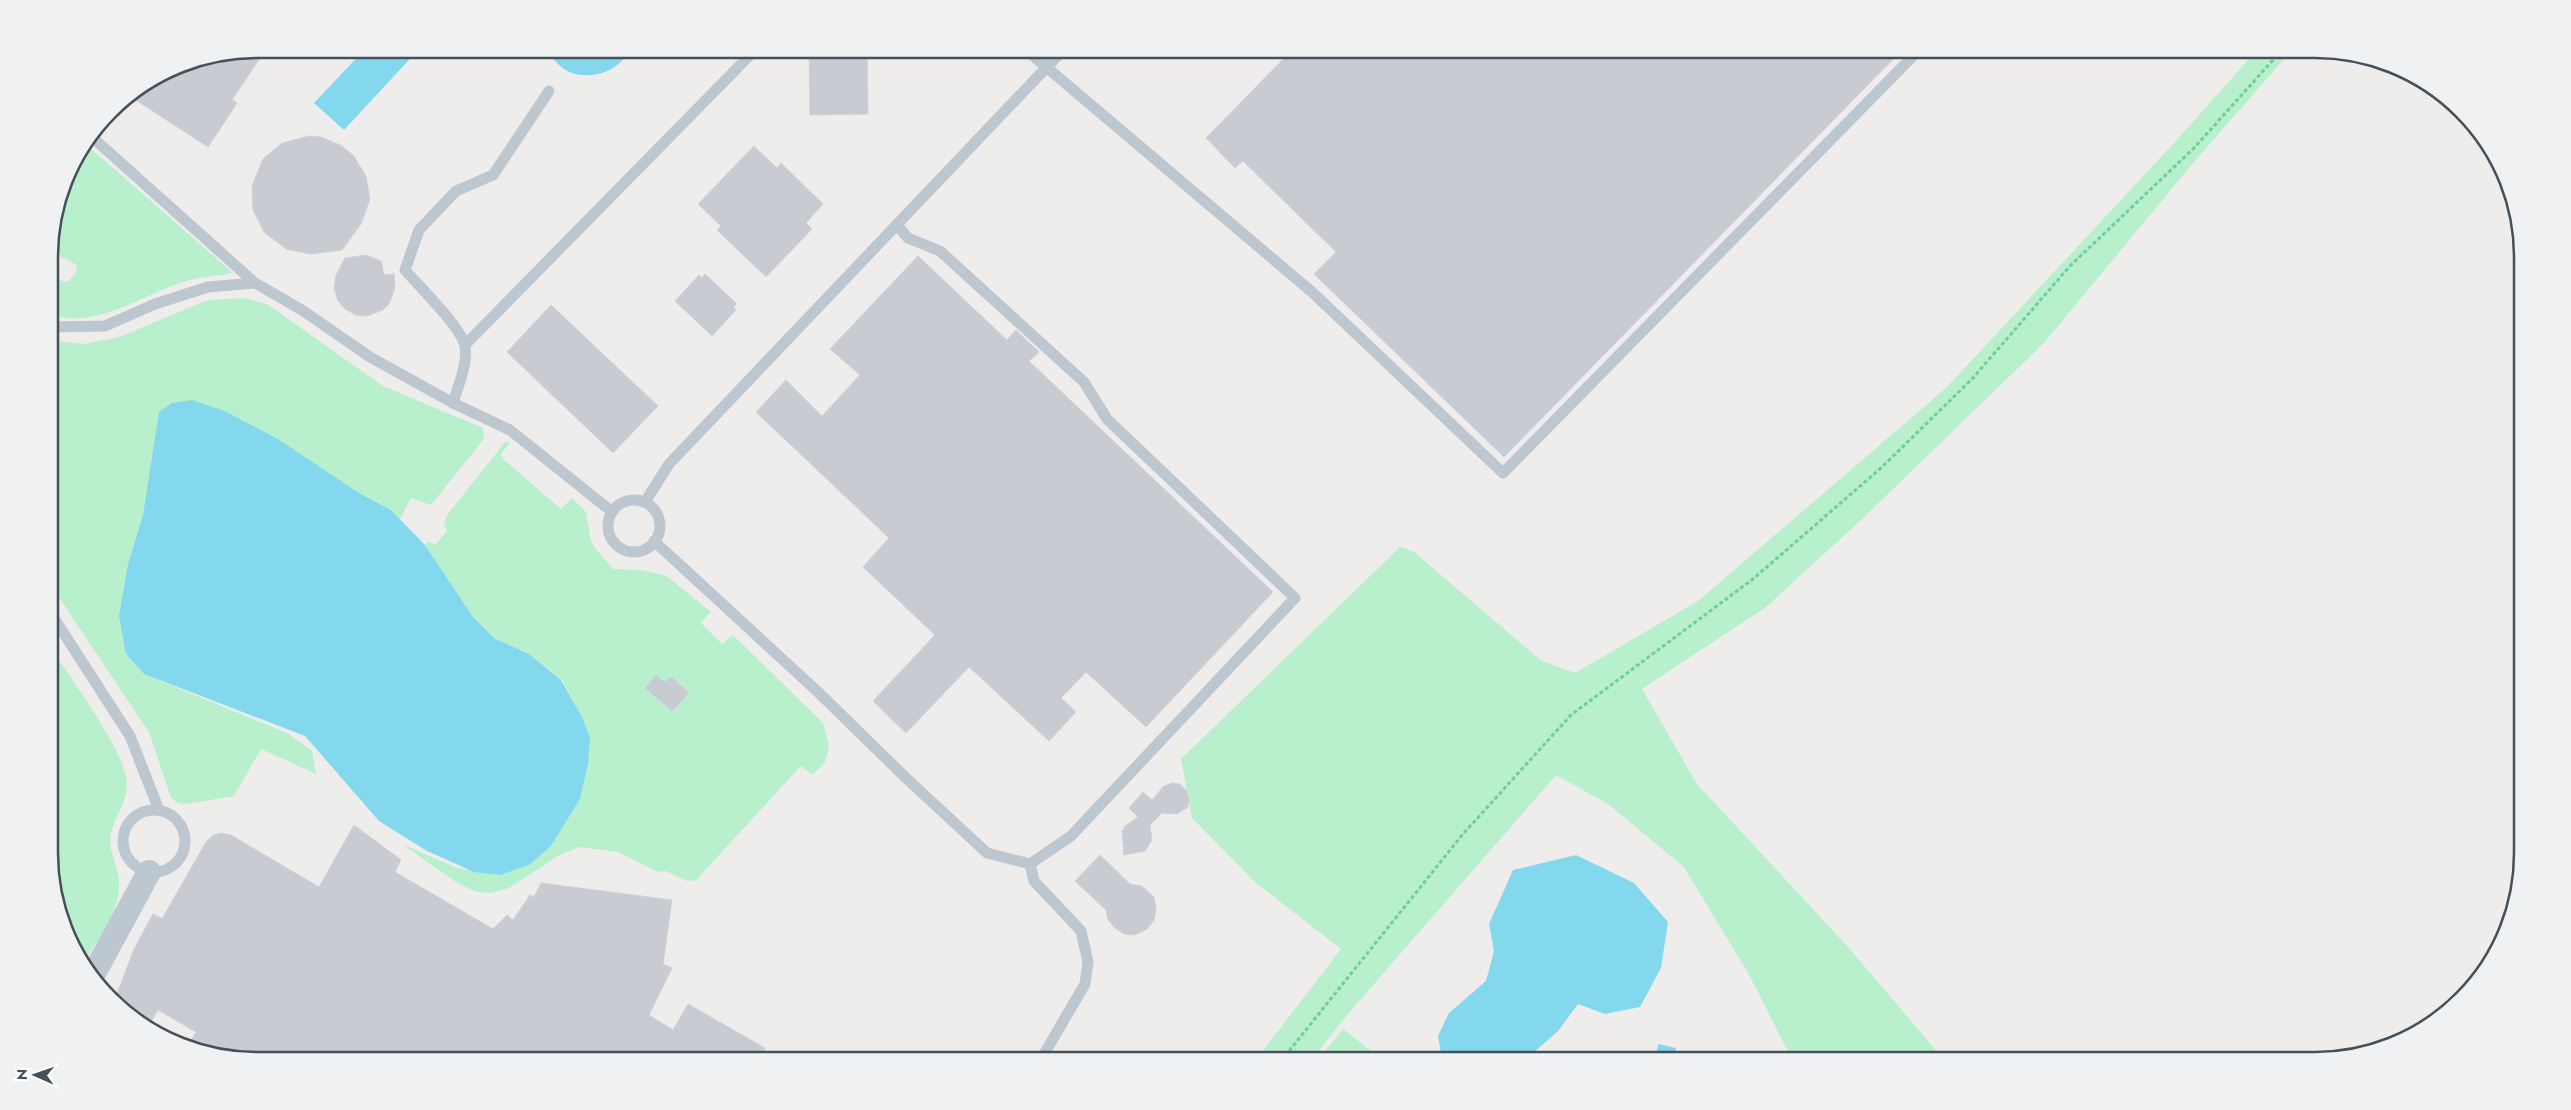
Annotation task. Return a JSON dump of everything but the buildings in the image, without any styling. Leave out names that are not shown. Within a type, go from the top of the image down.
[{"type":"street","points":[[96,970],[149,872]]},
{"type":"lane","points":[[465,345],[747,58]]},
{"type":"lane","points":[[1036,58],[1312,292],[1503,473],[1911,58]]},
{"type":"lane","points":[[646,502],[669,464],[1054,58]]},
{"type":"lane","points":[[453,403],[465,361],[465,345],[450,320],[405,270],[419,230],[456,191],[493,175],[549,91]]},
{"type":"lane","points":[[95,140],[255,283],[302,310],[370,357],[453,403],[510,430],[611,511]]},
{"type":"lane","points":[[654,541],[818,692],[905,777],[987,853],[1030,864],[1071,836],[1295,598],[1107,419],[1084,382],[940,251],[908,238],[897,225]]},
{"type":"lane","points":[[58,328],[105,326],[155,304],[208,287],[255,283]]},
{"type":"lane","points":[[637,499],[646,502],[657,512],[660,523],[659,535],[642,551],[630,552],[619,548],[610,539],[607,528],[611,511],[626,500],[637,499]]},
{"type":"lane","points":[[58,624],[130,736],[159,810]]},
{"type":"lane","points":[[159,810],[169,814],[177,821],[183,830],[185,841],[183,851],[169,868],[149,872],[132,863],[123,846],[123,836],[126,826],[140,813],[159,810]]},
{"type":"lane","points":[[1030,864],[1034,881],[1082,931],[1088,962],[1085,984],[1045,1052]]},
{"type":"path","points":[[1288,1052],[1463,834],[1571,715],[1753,579],[1881,468],[1972,380],[2070,266],[2194,148],[2275,58]]},
{"type":"green space","points":[[2250,58],[2285,58],[2193,163],[2044,343],[1861,520],[1766,607],[1642,689],[1697,784],[1849,948],[1937,1052],[1788,1052],[1748,973],[1684,867],[1608,804],[1556,775],[1347,1015],[1318,1052],[1262,1052],[1341,949],[1255,882],[1192,818],[1181,759],[1400,547],[1414,552],[1542,661],[1575,673],[1698,601],[1946,388],[2173,144]]},
{"type":"green space","points":[[90,148],[233,273],[186,281],[119,309],[102,314],[84,318],[67,318],[58,316],[58,279],[69,281],[76,272],[77,265],[59,256],[59,231],[64,205],[78,168]]},
{"type":"green space","points":[[243,298],[267,304],[383,386],[483,428],[484,439],[431,505],[411,498],[400,519],[391,510],[359,493],[278,439],[225,411],[150,477],[143,515],[128,564],[126,654],[144,674],[287,733],[312,751],[316,774],[261,749],[234,796],[186,804],[178,803],[171,798],[149,732],[58,596],[58,341],[83,344],[119,337],[208,300]]},
{"type":"green space","points":[[506,441],[510,443],[501,454],[503,459],[561,509],[572,498],[586,512],[591,541],[613,569],[640,570],[665,575],[711,612],[701,623],[722,644],[733,635],[823,723],[829,747],[825,762],[813,775],[801,766],[696,880],[687,881],[666,871],[658,872],[618,852],[579,847],[558,856],[509,888],[491,893],[477,892],[459,884],[402,844],[457,868],[500,875],[551,846],[580,799],[588,765],[582,717],[562,680],[529,654],[494,638],[473,617],[425,545],[428,541],[435,545],[447,531],[444,523],[447,515]]},
{"type":"green space","points":[[58,659],[83,695],[117,752],[127,783],[125,798],[111,833],[110,841],[117,868],[119,886],[115,907],[106,927],[87,958],[73,930],[61,892],[58,867]]},
{"type":"green space","points":[[1343,1029],[1372,1052],[1324,1052]]},
{"type":"water","points":[[356,58],[411,58],[344,130],[314,103]]},
{"type":"water","points":[[553,58],[624,58],[620,63],[606,72],[589,75],[572,73]]},
{"type":"water","points":[[192,400],[225,411],[278,439],[359,493],[391,510],[425,545],[473,617],[494,638],[529,654],[561,680],[582,717],[590,738],[588,765],[580,799],[551,846],[529,865],[500,875],[474,872],[427,851],[379,821],[305,736],[144,674],[126,654],[119,616],[128,564],[143,515],[159,412],[172,403]]},
{"type":"water","points":[[1576,855],[1634,883],[1668,922],[1661,968],[1640,1007],[1605,1014],[1578,1004],[1558,1031],[1534,1052],[1441,1052],[1438,1036],[1449,1013],[1486,981],[1494,951],[1489,924],[1513,870]]},
{"type":"water","points":[[1658,1044],[1676,1048],[1675,1052],[1657,1052]]}]
